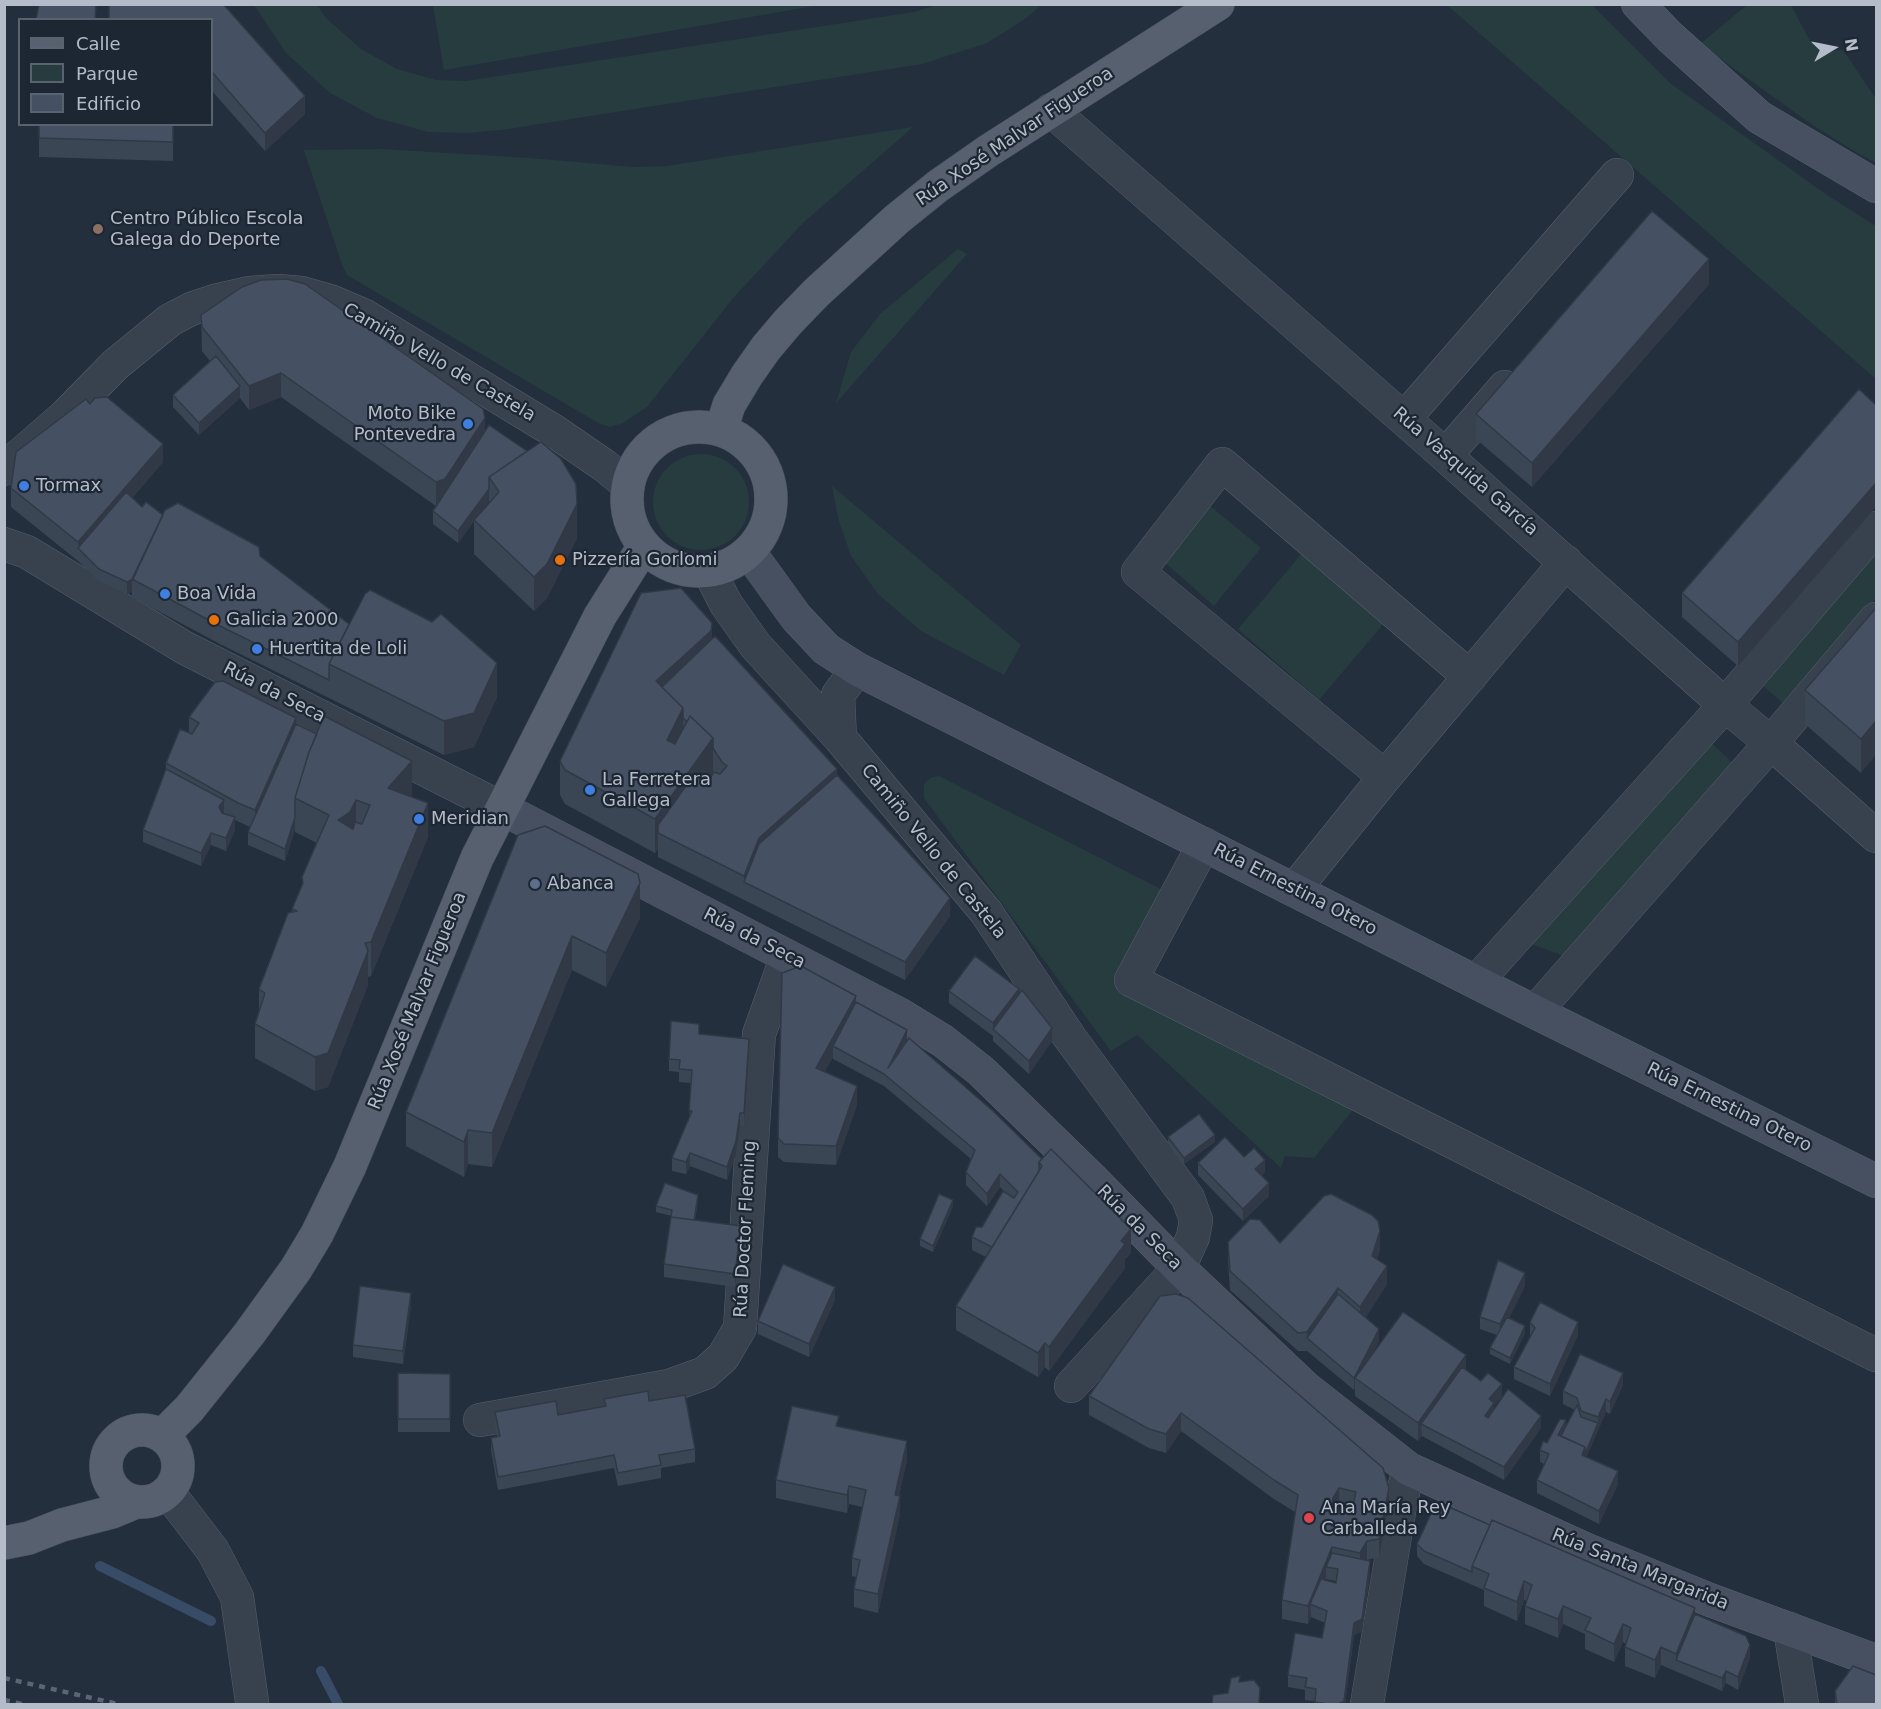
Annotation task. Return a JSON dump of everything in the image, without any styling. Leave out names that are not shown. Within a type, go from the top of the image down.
[{"type":"main road","name":"Rúa Xosé Malvar Figueroa","points":[[721,430],[729,405],[747,375],[788,322],[889,226],[938,186],[1051,110],[1218,4]]},
{"type":"main road","points":[[701,427],[721,430],[748,447],[767,473],[771,494],[769,516],[762,535],[749,552],[730,565],[695,572],[668,564],[644,546],[632,525],[627,505],[628,485],[635,466],[647,450],[663,436],[681,429],[701,427]]},
{"type":"main road","name":"Rúa Xosé Malvar Figueroa","points":[[163,1435],[189,1409],[249,1335],[296,1269],[316,1234],[350,1166],[477,858],[600,616],[644,546]]},
{"type":"main road","points":[[152,1431],[163,1435],[176,1452],[178,1473],[174,1483],[168,1492],[158,1499],[136,1502],[125,1498],[116,1491],[106,1470],[111,1447],[129,1432],[152,1431]]},
{"type":"main road","points":[[62,1525],[88,1499],[106,1470]]},
{"type":"main road","points":[[4,1543],[28,1538],[62,1525],[112,1512],[136,1502]]},
{"type":"street","points":[[1638,4],[1670,37],[1759,117],[1876,186]]},
{"type":"street","name":"Rúa Vasquida García","points":[[1051,110],[1876,836]]},
{"type":"street","points":[[1404,419],[1617,175]]},
{"type":"street","name":"Camiño Vello de Castela","points":[[4,468],[66,416],[115,365],[170,320],[191,309],[218,300],[249,293],[278,291],[302,293],[330,301],[366,316],[554,431],[596,459],[628,485]]},
{"type":"street","points":[[1446,456],[1524,365]]},
{"type":"street","points":[[1385,777],[1138,572],[1222,464],[1470,677]]},
{"type":"street","points":[[1476,982],[1725,705],[1876,528]]},
{"type":"street","name":"Rúa da Seca","points":[[4,544],[27,552],[186,648],[899,1014],[943,1041],[981,1071],[1179,1268],[1306,1388],[1409,1469]]},
{"type":"street","name":"Rúa Ernestina Otero","points":[[749,552],[796,617],[826,650],[857,669],[1535,1012],[1876,1181]]},
{"type":"street","points":[[1294,890],[1385,777],[1566,562]]},
{"type":"street","name":"Camiño Vello de Castela","points":[[709,571],[726,604],[755,645],[840,738],[986,912],[1070,1038],[1188,1198],[1196,1220],[1193,1237],[1179,1268],[1071,1386]]},
{"type":"street","points":[[1535,1012],[1771,743],[1876,619]]},
{"type":"street","points":[[840,738],[838,695],[857,669]]},
{"type":"street","points":[[1204,844],[1131,980],[1876,1355]]},
{"type":"street","name":"Rúa Doctor Fleming","points":[[480,1420],[669,1386],[705,1373],[723,1357],[740,1328],[759,1034],[787,956]]},
{"type":"street","points":[[1367,1704],[1401,1500],[1409,1469]]},
{"type":"street","name":"Rúa Santa Margarida","points":[[1409,1469],[1587,1550],[1876,1661]]},
{"type":"street","points":[[168,1492],[213,1551],[237,1597],[252,1702]]},
{"type":"street","points":[[1790,1629],[1802,1704]]},
{"type":"green space","points":[[433,4],[820,5],[444,70]]},
{"type":"green space","points":[[254,5],[317,5],[326,18],[361,49],[397,69],[436,80],[466,81],[914,12],[937,5],[1042,5],[987,43],[922,64],[501,130],[468,133],[428,132],[377,118],[330,93],[286,53]]},
{"type":"green space","points":[[1447,5],[1592,5],[1670,83],[1827,195],[1876,226],[1876,379]]},
{"type":"green space","points":[[1747,5],[1791,5],[1810,41],[1827,51],[1843,50],[1876,99],[1876,163],[1811,124],[1700,44]]},
{"type":"green space","points":[[913,127],[803,223],[734,297],[647,407],[623,423],[610,427],[598,423],[347,275],[304,150],[382,149],[634,167],[667,166]]},
{"type":"green space","points":[[958,249],[967,254],[836,403],[851,352],[880,314]]},
{"type":"green space","points":[[701,454],[719,458],[735,468],[745,484],[749,502],[745,520],[735,536],[719,546],[701,550],[683,546],[667,536],[657,520],[653,502],[657,484],[667,468],[683,458]]},
{"type":"green space","points":[[832,486],[1021,645],[1004,675],[921,631],[878,594],[851,556],[838,518]]},
{"type":"green space","points":[[1208,504],[1261,548],[1214,606],[1159,557]]},
{"type":"green space","points":[[1876,542],[1876,598],[1785,705],[1757,681]]},
{"type":"green space","points":[[1303,552],[1385,622],[1319,700],[1238,629]]},
{"type":"green space","points":[[1709,741],[1734,764],[1563,956],[1529,943]]},
{"type":"green space","points":[[939,776],[1159,888],[1164,895],[1118,985],[1356,1106],[1314,1158],[1285,1156],[1281,1168],[1137,1035],[1111,1051],[924,798],[924,784],[930,778]]},
{"type":"building","points":[[39,4],[96,4],[95,18],[36,18]]},
{"type":"building","points":[[109,4],[223,4],[305,96],[265,133],[213,73],[213,18],[109,18]]},
{"type":"building","points":[[39,126],[173,126],[173,142],[39,138]]},
{"type":"building","points":[[1652,211],[1709,259],[1532,463],[1476,414]]},
{"type":"building","points":[[287,279],[305,284],[483,409],[485,418],[445,479],[436,482],[281,373],[249,386],[202,327],[201,315],[242,287],[261,280]]},
{"type":"building","points":[[216,356],[240,386],[199,423],[173,395]]},
{"type":"building","points":[[1859,389],[1876,405],[1876,483],[1738,642],[1682,593]]},
{"type":"building","points":[[107,397],[163,444],[78,542],[11,488],[16,452],[86,399],[90,404],[95,398]]},
{"type":"building","points":[[489,425],[527,451],[489,477],[489,489],[458,531],[433,511]]},
{"type":"building","points":[[541,442],[561,459],[576,484],[577,504],[547,564],[534,577],[474,520],[499,492],[489,477]]},
{"type":"building","points":[[126,492],[142,507],[146,502],[163,515],[133,579],[127,582],[99,569],[78,548]]},
{"type":"building","points":[[178,503],[259,547],[260,556],[349,624],[329,664],[329,680],[132,579],[165,510]]},
{"type":"building","points":[[681,588],[712,623],[711,631],[656,681],[683,708],[667,740],[675,744],[690,716],[713,738],[655,819],[565,770],[560,761],[641,593]]},
{"type":"building","points":[[370,590],[432,622],[441,614],[497,663],[474,713],[444,721],[329,664],[365,594]]},
{"type":"building","points":[[1876,608],[1876,721],[1861,739],[1805,690]]},
{"type":"building","points":[[715,636],[837,769],[759,838],[744,876],[658,833],[658,825],[696,772],[710,778],[714,772],[720,774],[727,766],[713,748],[713,738],[690,716],[687,722],[683,718],[683,708],[662,687]]},
{"type":"building","points":[[223,681],[296,718],[255,810],[166,763],[180,729],[192,734],[199,723],[189,717],[215,682]]},
{"type":"building","points":[[324,716],[412,761],[388,788],[428,803],[371,942],[365,943],[368,951],[328,1053],[315,1057],[255,1024],[265,993],[259,989],[288,913],[297,911],[292,909],[303,883],[302,877],[329,815],[295,798],[309,752]],"holes":[[[356,800],[370,805],[362,824],[355,822],[353,829],[338,820],[350,812]]]},
{"type":"building","points":[[296,724],[317,734],[295,798],[295,817],[285,849],[248,832]]},
{"type":"building","points":[[166,769],[224,800],[219,807],[222,813],[235,817],[226,838],[211,833],[201,853],[143,830]]},
{"type":"building","points":[[837,775],[950,898],[905,962],[744,882],[759,844]]},
{"type":"building","points":[[545,826],[638,874],[640,883],[606,953],[572,936],[492,1133],[468,1130],[464,1142],[406,1112],[518,835]]},
{"type":"building","points":[[975,956],[1019,989],[993,1023],[949,991]]},
{"type":"building","points":[[801,966],[856,996],[816,1068],[857,1086],[836,1146],[784,1144],[778,1138],[782,973]]},
{"type":"building","points":[[1022,990],[1052,1028],[1029,1061],[993,1029]]},
{"type":"building","points":[[856,1002],[907,1030],[888,1068],[909,1038],[993,1111],[1042,1159],[1039,1162],[1039,1171],[992,1247],[972,1237],[976,1227],[982,1227],[1003,1191],[1014,1198],[1018,1192],[1000,1174],[987,1194],[966,1172],[975,1150],[884,1074],[833,1046]]},
{"type":"building","points":[[671,1021],[699,1024],[699,1034],[749,1039],[744,1113],[740,1113],[736,1141],[727,1167],[690,1153],[686,1162],[672,1158],[692,1111],[689,1111],[692,1070],[679,1069],[680,1060],[669,1059]]},
{"type":"building","points":[[1199,1114],[1215,1135],[1184,1158],[1168,1137]]},
{"type":"building","points":[[1225,1137],[1244,1157],[1254,1148],[1265,1160],[1255,1169],[1269,1183],[1243,1209],[1198,1163]]},
{"type":"building","points":[[1051,1149],[1131,1229],[1121,1241],[1125,1244],[1049,1347],[1045,1343],[1038,1353],[956,1306],[1042,1166],[1039,1162]]},
{"type":"building","points":[[665,1183],[698,1195],[694,1220],[671,1217],[672,1210],[656,1206]]},
{"type":"building","points":[[939,1194],[953,1200],[933,1246],[920,1239]]},
{"type":"building","points":[[1331,1194],[1372,1215],[1378,1221],[1380,1231],[1372,1256],[1387,1266],[1360,1307],[1338,1288],[1307,1332],[1298,1333],[1230,1271],[1228,1242],[1250,1219],[1260,1220],[1280,1243],[1324,1196]]},
{"type":"building","points":[[671,1217],[741,1226],[735,1274],[664,1264]]},
{"type":"building","points":[[1498,1260],[1525,1273],[1500,1324],[1480,1317]]},
{"type":"building","points":[[783,1264],[835,1287],[809,1344],[758,1321]]},
{"type":"building","points":[[360,1286],[411,1293],[403,1351],[353,1345]]},
{"type":"building","points":[[1176,1294],[1188,1298],[1383,1468],[1389,1488],[1379,1539],[1367,1541],[1360,1553],[1332,1547],[1308,1606],[1282,1600],[1298,1495],[1181,1413],[1166,1434],[1149,1429],[1089,1396],[1160,1296]],"holes":[[[1339,1488],[1356,1492],[1352,1510],[1332,1505]]]},
{"type":"building","points":[[1338,1294],[1379,1329],[1354,1378],[1307,1338]]},
{"type":"building","points":[[1540,1302],[1578,1322],[1550,1384],[1514,1367],[1535,1328],[1530,1322]]},
{"type":"building","points":[[1403,1312],[1466,1355],[1418,1423],[1355,1378]]},
{"type":"building","points":[[1507,1317],[1525,1326],[1510,1358],[1490,1348]]},
{"type":"building","points":[[1580,1354],[1623,1373],[1610,1402],[1606,1399],[1598,1417],[1581,1411],[1577,1398],[1563,1391]]},
{"type":"building","points":[[1462,1367],[1481,1381],[1488,1373],[1502,1384],[1489,1399],[1494,1403],[1485,1416],[1488,1418],[1508,1389],[1541,1416],[1504,1467],[1421,1424]]},
{"type":"building","points":[[398,1373],[450,1374],[450,1419],[398,1419]]},
{"type":"building","points":[[648,1391],[649,1401],[685,1395],[695,1449],[659,1455],[661,1465],[618,1473],[614,1455],[498,1477],[491,1438],[500,1436],[495,1412],[556,1401],[558,1415],[606,1406],[604,1399]]},
{"type":"building","points":[[1577,1405],[1581,1417],[1598,1423],[1585,1454],[1585,1447],[1561,1436]]},
{"type":"building","points":[[792,1406],[839,1416],[836,1426],[907,1441],[895,1495],[900,1496],[878,1594],[854,1589],[860,1560],[852,1558],[866,1490],[849,1486],[847,1495],[776,1480]]},
{"type":"building","points":[[1560,1419],[1566,1420],[1558,1435],[1585,1447],[1582,1455],[1618,1471],[1599,1511],[1537,1480],[1549,1454],[1540,1450],[1543,1441],[1547,1443]]},
{"type":"building","points":[[1444,1505],[1490,1525],[1472,1566],[1472,1572],[1424,1551],[1417,1544],[1433,1509]]},
{"type":"building","points":[[1492,1520],[1695,1608],[1676,1654],[1661,1647],[1655,1660],[1625,1647],[1631,1628],[1623,1624],[1614,1644],[1585,1630],[1591,1618],[1563,1606],[1558,1619],[1525,1606],[1532,1585],[1524,1581],[1517,1602],[1484,1588],[1489,1574],[1472,1566]]},
{"type":"building","points":[[1332,1553],[1370,1561],[1362,1619],[1354,1623],[1344,1701],[1338,1704],[1315,1702],[1316,1689],[1305,1687],[1307,1678],[1288,1675],[1295,1633],[1322,1638],[1327,1611],[1310,1604],[1321,1579],[1336,1583],[1338,1569],[1326,1567]]},
{"type":"building","points":[[1695,1614],[1746,1636],[1750,1645],[1738,1677],[1726,1671],[1722,1678],[1676,1660]]},
{"type":"building","points":[[1853,1666],[1876,1675],[1876,1704],[1837,1704],[1835,1691]]},
{"type":"building","points":[[1240,1676],[1239,1682],[1254,1680],[1260,1688],[1259,1703],[1269,1704],[1212,1704],[1213,1695],[1228,1693],[1231,1678]]},
{"type":"waterway","points":[[100,1566],[211,1621]]},
{"type":"waterway","points":[[321,1671],[338,1704]]},
{"type":"railway","points":[[4,1678],[118,1704]]},
{"type":"railway","points":[[4,1700],[22,1704]]},
{"type":"place","name":"Centro Público Escola Galega do Deporte","points":[[98,229]]},
{"type":"place","name":"Moto Bike Pontevedra","points":[[468,424]]},
{"type":"place","name":"Tormax","points":[[24,486]]},
{"type":"place","name":"Pizzería Gorlomi","points":[[560,560]]},
{"type":"place","name":"Boa Vida","points":[[165,594]]},
{"type":"place","name":"Galicia 2000","points":[[214,620]]},
{"type":"place","name":"Huertita de Loli","points":[[257,649]]},
{"type":"place","name":"La Ferretera Gallega","points":[[590,790]]},
{"type":"place","name":"Meridian","points":[[419,819]]},
{"type":"place","name":"Abanca","points":[[535,884]]},
{"type":"place","name":"Ana María Rey Carballeda","points":[[1309,1518]]}]
